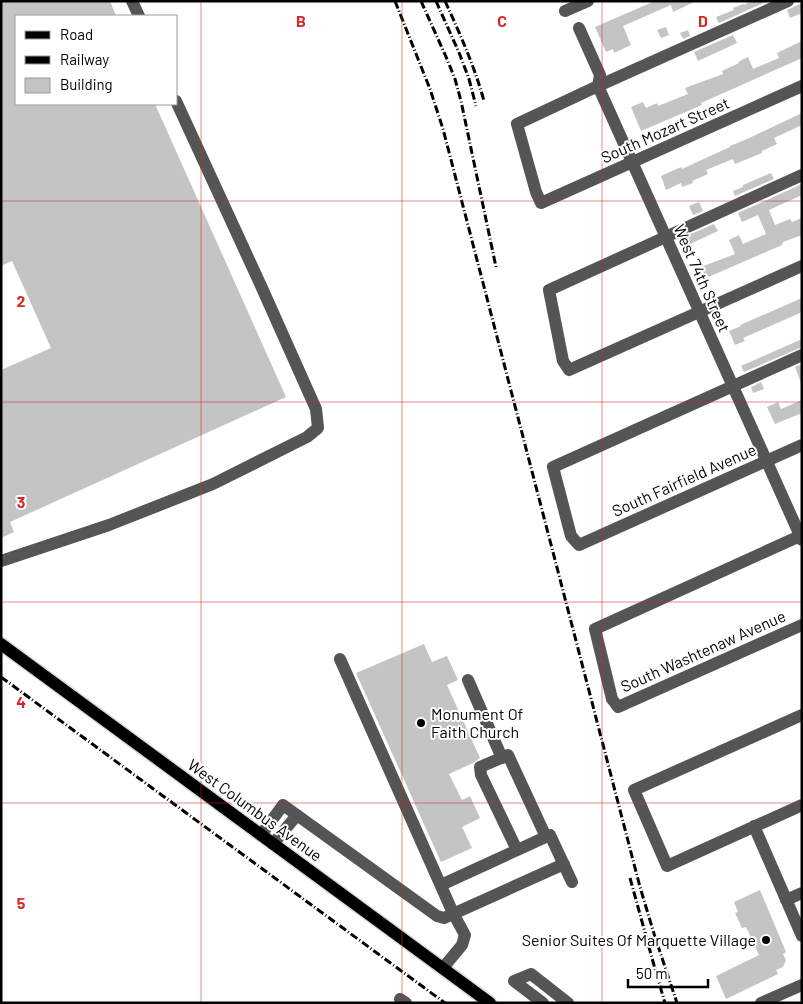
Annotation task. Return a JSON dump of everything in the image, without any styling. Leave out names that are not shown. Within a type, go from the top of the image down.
[{"type":"main road","name":"West Columbus Avenue","points":[[1,644],[490,1003]]},
{"type":"street","points":[[132,1],[138,15]]},
{"type":"street","points":[[565,12],[588,1]]},
{"type":"street","points":[[598,86],[788,1]]},
{"type":"street","name":"West 74th Street","points":[[578,28],[600,75],[598,86],[801,537]]},
{"type":"street","name":"South Mozart Street","points":[[598,86],[517,124],[536,192],[541,203],[802,86]]},
{"type":"street","points":[[1,561],[108,525],[214,484],[307,437],[318,428],[316,409],[178,104]]},
{"type":"street","points":[[802,175],[549,290],[563,361],[569,370],[802,266]]},
{"type":"street","points":[[733,386],[802,355]]},
{"type":"street","name":"South Fairfield Avenue","points":[[733,386],[554,467],[571,536],[579,545],[802,445]]},
{"type":"street","name":"South Washtenaw Avenue","points":[[801,537],[595,629],[612,699],[618,707],[802,625]]},
{"type":"street","points":[[340,659],[453,913],[465,935],[462,945],[443,968]]},
{"type":"street","points":[[468,680],[502,758]]},
{"type":"street","points":[[802,715],[634,790],[667,866],[802,805]]},
{"type":"street","points":[[517,850],[481,775],[480,767],[508,755],[546,837]]},
{"type":"street","points":[[261,835],[283,805],[437,916],[444,918],[564,864]]},
{"type":"street","points":[[273,844],[297,815]]},
{"type":"street","points":[[754,826],[802,936]]},
{"type":"street","points":[[441,885],[550,835],[572,882]]},
{"type":"street","points":[[786,900],[802,893]]},
{"type":"street","points":[[543,1003],[514,982],[531,974],[568,1003]]},
{"type":"street","points":[[761,1003],[802,985]]},
{"type":"building","points":[[1,1],[110,1],[116,15],[15,15],[15,105],[155,105],[286,397],[10,522],[14,532],[1,538],[1,370],[51,348],[12,261],[1,266]]},
{"type":"building","points":[[655,1],[696,1],[673,12],[671,5],[623,26],[631,45],[614,53],[613,49],[606,52],[595,27]]},
{"type":"building","points":[[751,1],[768,1],[719,23],[716,17]]},
{"type":"building","points":[[802,3],[802,13],[790,18],[787,10]]},
{"type":"building","points":[[666,27],[669,35],[661,38],[657,30]]},
{"type":"building","points":[[688,30],[690,36],[683,39],[680,33]]},
{"type":"building","points":[[733,35],[737,43],[698,61],[694,52]]},
{"type":"building","points":[[802,41],[802,58],[701,103],[702,105],[641,131],[631,107],[643,102],[646,108],[657,103],[658,106],[688,94],[685,88],[723,74],[722,71],[748,57],[753,69],[779,58],[777,53]]},
{"type":"building","points":[[802,113],[802,125],[774,138],[777,144],[762,151],[762,153],[735,164],[733,159],[706,170],[708,174],[692,181],[693,183],[682,187],[681,183],[666,190],[661,176],[681,167],[682,169]]},
{"type":"building","points":[[771,173],[774,179],[735,196],[733,191]]},
{"type":"building","points":[[802,184],[802,195],[769,210],[775,225],[790,219],[792,222],[802,218],[802,235],[706,278],[701,267],[735,254],[729,240],[739,235],[743,244],[766,234],[758,215],[742,222],[738,213]]},
{"type":"building","points":[[699,202],[703,211],[693,215],[689,206]]},
{"type":"building","points":[[714,224],[718,231],[688,245],[684,237]]},
{"type":"building","points":[[802,298],[802,312],[743,338],[745,341],[735,345],[729,331]]},
{"type":"building","points":[[802,339],[802,347],[744,372],[741,366]]},
{"type":"building","points":[[802,364],[802,383],[801,383],[795,367]]},
{"type":"building","points":[[761,382],[764,389],[753,393],[751,387]]},
{"type":"building","points":[[802,400],[802,413],[775,424],[767,407],[778,402],[781,409]]},
{"type":"building","name":"Monument Of Faith Church","points":[[424,644],[432,662],[447,656],[458,680],[447,685],[480,758],[449,774],[462,800],[470,796],[480,818],[462,827],[472,848],[441,862],[356,673]]},
{"type":"building","name":"Senior Suites Of Marquette Village","points":[[760,890],[786,952],[783,954],[786,960],[783,967],[776,970],[778,974],[726,999],[716,976],[759,955],[746,927],[742,928],[735,913],[738,912],[734,902]]},
{"type":"railway","points":[[395,1],[430,89],[443,129],[640,887],[677,1003]]},
{"type":"railway","points":[[421,1],[455,79],[496,267]]},
{"type":"railway","points":[[436,1],[460,55],[476,106]]},
{"type":"railway","points":[[445,1],[471,62],[484,101]]},
{"type":"railway","points":[[1,677],[445,1003]]},
{"type":"railway","points":[[630,878],[665,1003]]},
{"type":"place","name":"Monument Of Faith Church","points":[[421,723]]},
{"type":"place","name":"Senior Suites Of Marquette Village","points":[[766,940]]}]
